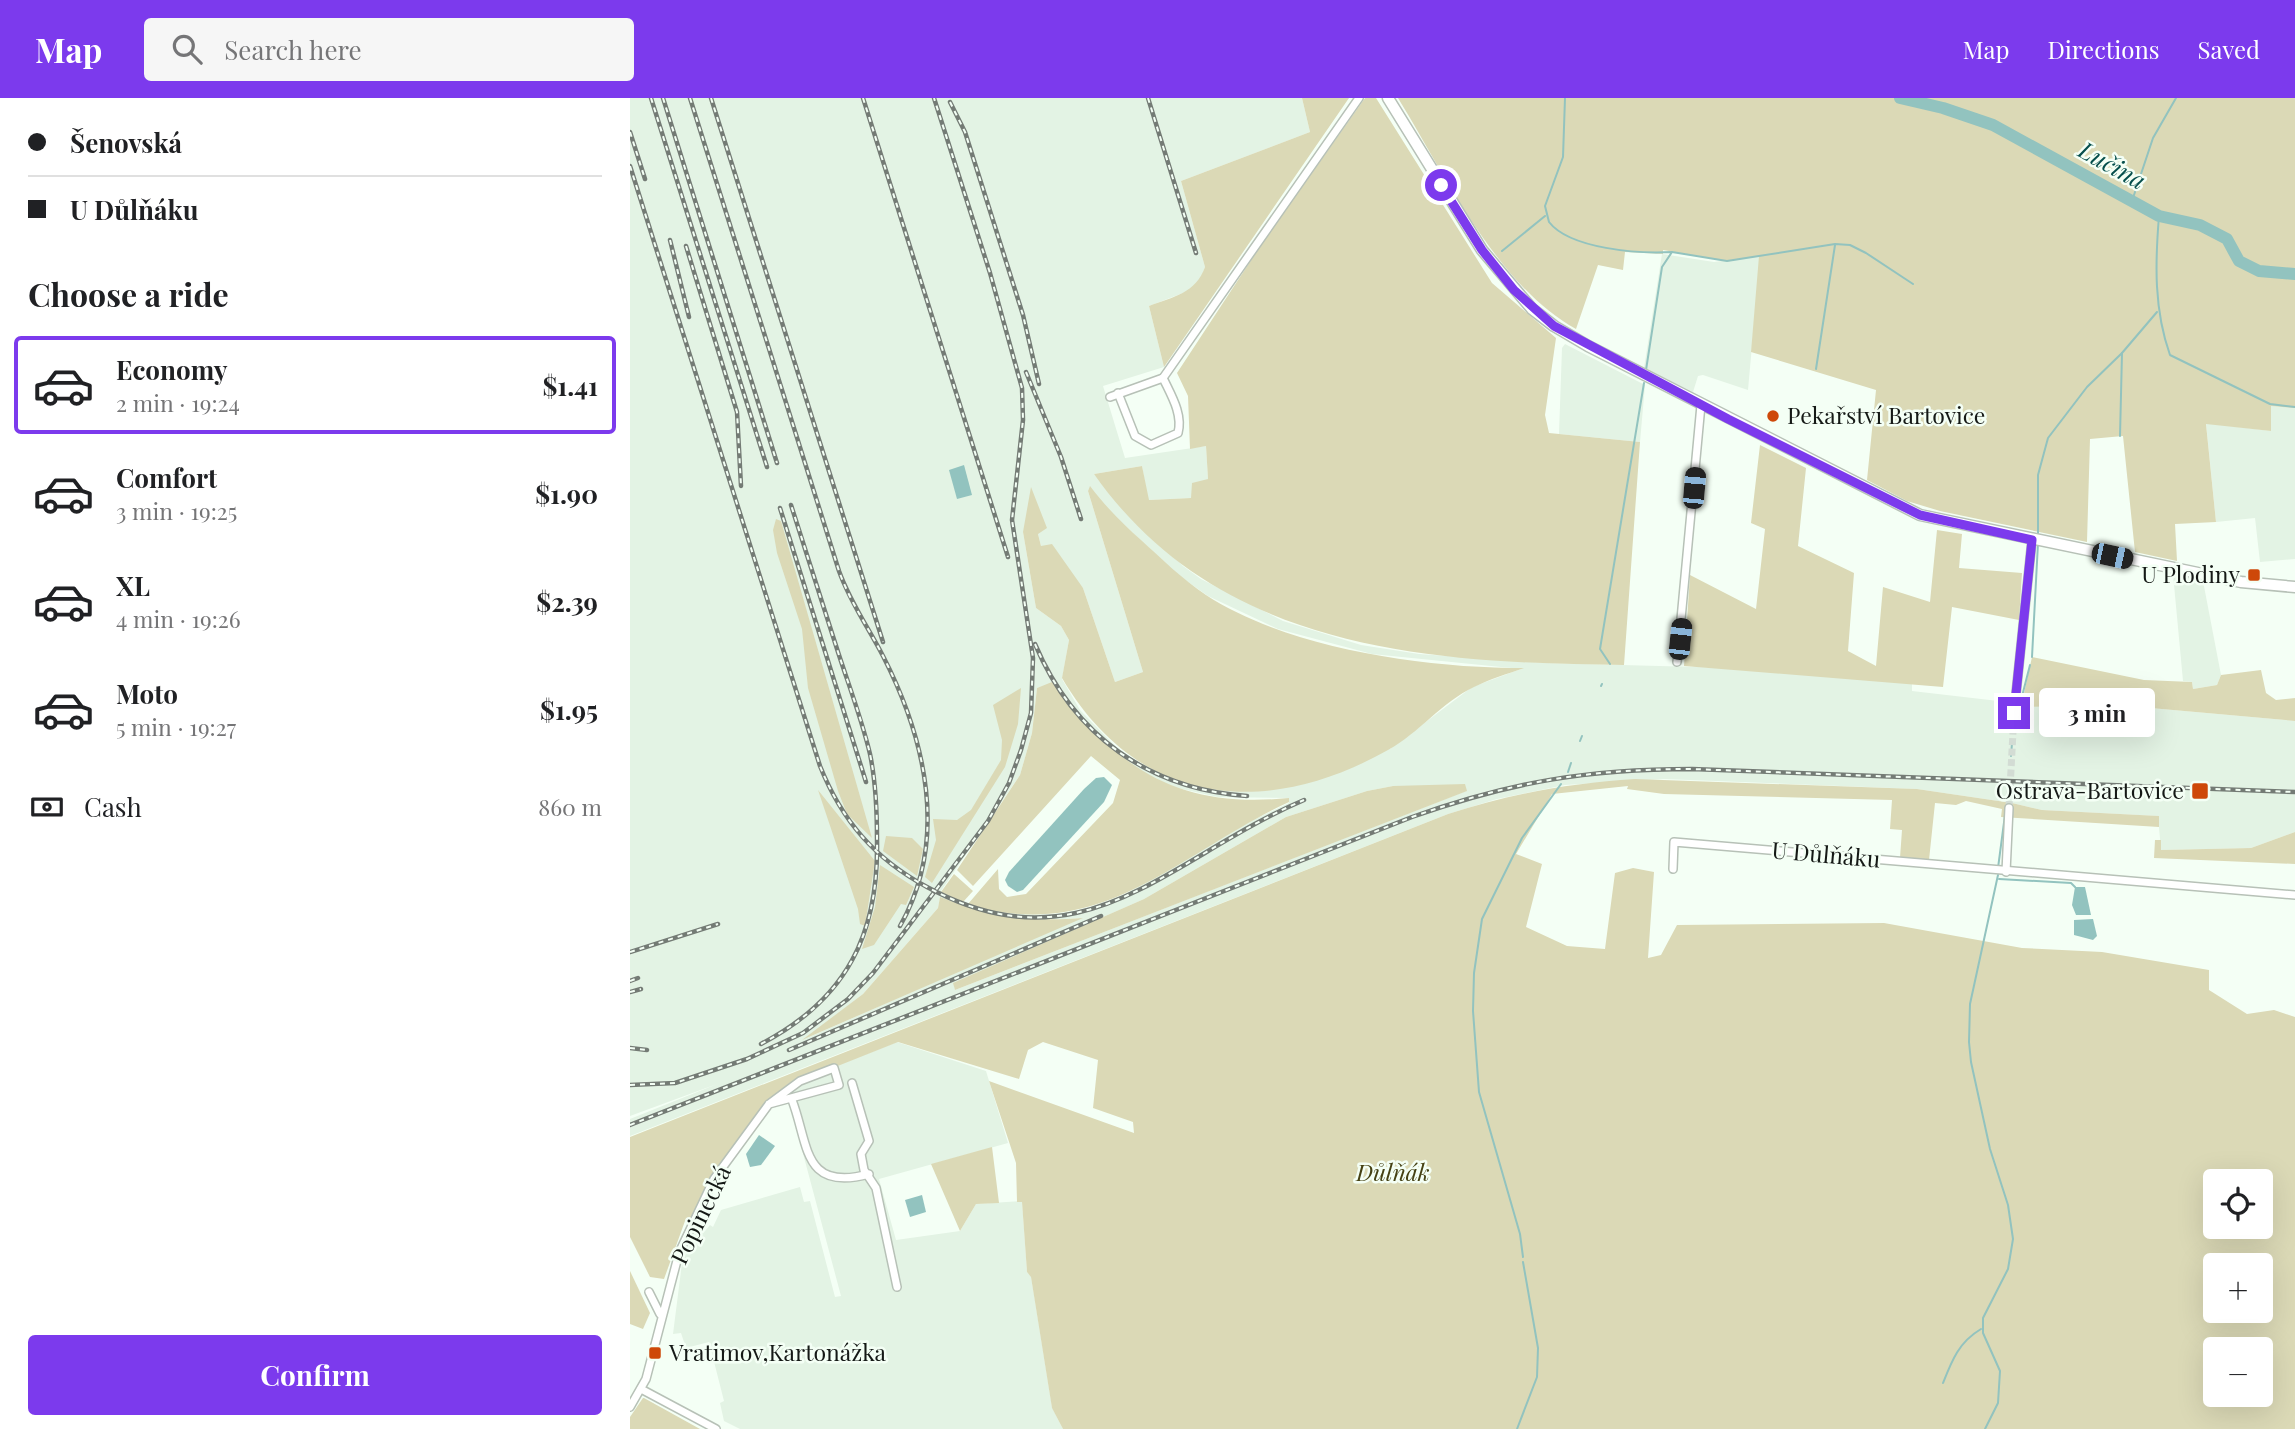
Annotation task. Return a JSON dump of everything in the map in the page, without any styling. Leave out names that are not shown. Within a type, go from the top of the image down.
[{"type":"street","points":[[1163,378],[1176,408],[1180,426],[1178,433],[1151,445],[1135,436],[1114,395],[1163,378],[1359,98]]},
{"type":"street","points":[[1388,98],[1482,250],[1532,309],[1588,346],[1920,515],[2241,582],[2295,587]]},
{"type":"street","points":[[1677,662],[1701,405]]},
{"type":"street","points":[[2014,713],[2032,540]]},
{"type":"street","points":[[2006,872],[2009,808]]},
{"type":"street","name":"U Důlňáku","points":[[1673,870],[1674,842],[2295,895]]},
{"type":"street","name":"Popinecká","points":[[630,1407],[641,1388],[679,1253],[714,1179],[769,1104],[800,1081],[834,1068],[839,1085],[792,1100]]},
{"type":"street","points":[[852,1083],[869,1141],[861,1154],[864,1170],[876,1188],[897,1287]]},
{"type":"street","points":[[769,1104],[792,1100],[808,1155],[817,1169],[839,1177],[869,1174]]},
{"type":"street","points":[[649,1292],[660,1315]]},
{"type":"street","points":[[641,1388],[716,1429]]},
{"type":"shaded area","points":[[630,98],[1302,98],[1310,132],[1181,181],[1205,267],[1200,281],[1191,290],[1149,306],[1164,367],[1103,386],[1125,458],[1206,446],[1208,479],[1191,498],[1148,500],[1142,466],[1094,474],[1183,566],[1201,579],[1283,621],[1361,645],[1419,654],[1546,663],[1735,668],[1912,683],[1912,691],[2007,702],[2010,706],[2117,705],[2295,721],[2295,832],[2251,848],[2161,850],[2158,816],[2042,810],[1917,789],[1664,779],[1565,785],[1497,799],[1448,814],[630,1136],[630,1119],[717,1084],[630,1116]],"holes":[[[1090,487],[1103,505],[1178,575],[1208,596],[1278,629],[1372,654],[1521,669],[1472,687],[1390,749],[1141,764],[1116,747],[1080,710],[1062,679],[1069,640],[1061,626],[1036,608],[1023,532],[1038,534],[1041,546],[1083,588],[1115,682],[1143,672],[1088,491]],[[1052,683],[1078,717],[1112,751],[1137,769],[1173,787],[1218,797],[1289,798],[1289,803],[1251,821],[1124,895],[1087,909],[1049,915],[1004,913],[963,902],[941,891],[1020,775],[1032,733],[1037,688]],[[1393,786],[1466,791],[955,990],[954,983],[1144,899],[1286,817],[1367,791]],[[940,898],[1004,918],[1030,921],[1080,918],[807,1038],[863,994],[938,908]]]},
{"type":"shaded area","points":[[1662,254],[1714,262],[1760,256],[1748,390],[1703,375],[1698,376],[1693,392],[1644,368]]},
{"type":"shaded area","points":[[1565,344],[1645,385],[1640,442],[1559,434],[1562,348]]},
{"type":"shaded area","points":[[2271,406],[2295,408],[2295,559],[2260,562],[2255,518],[2216,522],[2206,423],[2271,431]]},
{"type":"shaded area","points":[[2173,574],[2203,581],[2221,675],[2217,685],[2193,689],[2192,682],[2183,681]]},
{"type":"shaded area","points":[[897,1042],[986,1071],[1008,1143],[879,1179],[896,1240],[960,1231],[976,1204],[1022,1201],[1027,1272],[1031,1276],[1052,1407],[1063,1429],[740,1429],[724,1421],[720,1403],[724,1401],[709,1342],[686,1348],[681,1333],[673,1334],[682,1263],[694,1234],[705,1231],[710,1225],[713,1227],[721,1210],[800,1187],[804,1202],[810,1201],[835,1297],[841,1296],[785,1086]]},
{"type":"green space","points":[[1302,98],[1349,98],[1164,367],[1149,306],[1175,297],[1190,288],[1205,267],[1181,181],[1310,132]]},
{"type":"green space","points":[[1365,98],[1376,98],[1492,283],[1556,338],[1545,415],[1549,433],[1640,442],[1624,665],[1476,659],[1402,650],[1332,635],[1264,611],[1201,578],[1144,533],[1094,474],[1142,466],[1149,500],[1191,498],[1192,483],[1208,479],[1206,446],[1190,449],[1188,396],[1177,373],[1265,239]]},
{"type":"green space","points":[[1398,98],[2295,98],[2295,408],[2271,406],[2271,431],[2206,424],[2216,522],[2175,524],[2177,561],[2135,552],[2123,436],[2090,439],[2087,542],[1940,511],[1907,501],[1867,480],[1876,390],[1751,352],[1759,256],[1727,261],[1663,250],[1663,254],[1625,252],[1623,270],[1598,265],[1576,329],[1548,310],[1521,285],[1497,257],[1454,193]]},
{"type":"green space","points":[[1760,445],[1806,468],[1798,546],[1854,573],[1848,651],[1876,666],[1883,587],[1930,602],[1937,530],[1962,534],[1959,568],[2022,573],[2019,620],[1952,607],[1943,687],[1684,666],[1690,575],[1756,609],[1765,529],[1751,523]]},
{"type":"green space","points":[[1090,486],[1120,521],[1180,576],[1239,614],[1317,642],[1359,652],[1445,664],[1524,668],[1462,693],[1388,750],[1341,772],[1295,786],[1250,792],[1207,788],[1165,775],[1127,753],[1092,721],[1062,678],[1069,640],[1061,626],[1036,608],[1023,532],[1031,487],[1047,528],[1038,534],[1041,546],[1052,544],[1083,588],[1115,682],[1143,672],[1088,491]]},
{"type":"green space","points":[[776,519],[781,521],[872,838],[847,814],[838,791],[808,688],[802,629],[777,553],[773,530]]},
{"type":"green space","points":[[2032,657],[2144,680],[2192,682],[2193,689],[2217,685],[2221,675],[2261,670],[2266,693],[2276,700],[2295,698],[2295,721],[2117,705],[2021,707]]},
{"type":"green space","points":[[1052,682],[1101,738],[1126,760],[1153,777],[1182,789],[1214,797],[1249,800],[1289,798],[1289,802],[1137,888],[1099,904],[1058,913],[1015,914],[968,904],[998,869],[999,889],[1007,897],[1026,894],[1113,803],[1120,780],[1091,756],[973,886],[957,870],[1020,775],[1032,733],[1037,688]]},
{"type":"green space","points":[[1021,688],[1018,724],[1005,767],[932,883],[925,877],[936,840],[933,819],[957,820],[971,810],[1001,760],[1002,740],[993,705]]},
{"type":"green space","name":"Důlňák","points":[[1635,779],[1917,789],[2042,810],[2159,816],[2159,827],[2001,817],[2002,809],[1966,801],[1956,805],[1935,803],[1929,860],[1900,858],[1902,830],[1890,829],[1892,800],[1664,794],[1627,789],[1628,786],[1552,794],[1516,854],[1542,864],[1526,927],[1567,946],[1605,949],[1615,873],[1633,868],[1654,872],[1648,958],[1661,955],[1677,925],[1884,923],[2022,948],[2102,952],[2209,970],[2209,990],[2247,1014],[2274,1010],[2295,1017],[2295,1429],[1063,1429],[1052,1408],[1031,1277],[1027,1272],[1022,1202],[1017,1202],[1016,1163],[989,1081],[1134,1133],[1133,1122],[1093,1108],[1098,1060],[1043,1042],[1028,1050],[1019,1079],[898,1042],[800,1081],[769,1104],[708,1192],[703,1192],[690,1221],[685,1221],[664,1279],[650,1277],[630,1237],[630,1137],[1448,814],[1517,795]]},
{"type":"green space","points":[[1465,784],[1467,791],[955,990],[953,983],[1144,899],[1286,817],[1367,791],[1393,786]]},
{"type":"green space","points":[[818,790],[875,861],[865,926],[860,924],[858,909]]},
{"type":"green space","points":[[2295,832],[2295,864],[2154,858],[2155,840],[2161,840],[2161,850],[2251,848]]},
{"type":"green space","points":[[886,836],[912,838],[923,849],[917,876],[883,851]]},
{"type":"green space","points":[[880,865],[914,887],[906,905],[901,904],[874,945],[862,949],[875,907]]},
{"type":"green space","points":[[954,874],[973,891],[963,902],[941,892]]},
{"type":"green space","points":[[940,897],[1010,916],[1083,918],[802,1040],[863,994],[938,908]]},
{"type":"green space","points":[[992,1147],[999,1203],[976,1204],[960,1231],[931,1164]]},
{"type":"green space","points":[[630,1271],[650,1313],[643,1329],[630,1324]]},
{"type":"green space","points":[[643,1398],[700,1429],[630,1429],[630,1417]]},
{"type":"water","points":[[964,465],[972,495],[957,499],[949,470]]},
{"type":"water","points":[[1104,777],[1112,785],[1104,802],[1023,890],[1017,892],[1008,886],[1005,880],[1009,872],[1084,789],[1096,778]]},
{"type":"water","points":[[2075,887],[2085,887],[2091,915],[2076,915],[2072,905]]},
{"type":"water","points":[[2093,919],[2097,936],[2093,940],[2074,935],[2074,920]]},
{"type":"water","points":[[759,1135],[775,1146],[761,1165],[750,1167],[746,1154]]},
{"type":"water","points":[[922,1195],[926,1212],[910,1217],[905,1200]]},
{"type":"waterway","points":[[1565,98],[1563,157],[1545,206],[1549,222],[1559,231],[1588,244],[1624,251],[1672,252],[1662,267],[1646,370]]},
{"type":"waterway","name":"Lučina","points":[[1900,98],[1943,108],[1993,125],[2159,216],[2200,225],[2227,239],[2239,261],[2259,271],[2295,274]]},
{"type":"waterway","points":[[2132,201],[2153,138],[2176,98]]},
{"type":"waterway","points":[[1502,251],[1545,216]]},
{"type":"waterway","points":[[2159,216],[2158,304],[2170,355],[2270,404],[2295,407]]},
{"type":"waterway","points":[[1672,252],[1727,261],[1835,244],[1850,245],[1913,284]]},
{"type":"waterway","points":[[1816,369],[1835,245]]},
{"type":"waterway","points":[[2038,535],[2038,475],[2048,438],[2087,387],[2122,353],[2157,312]]},
{"type":"waterway","points":[[2120,436],[2122,353]]},
{"type":"waterway","points":[[1610,664],[1600,649],[1644,383]]},
{"type":"waterway","points":[[2032,657],[2038,543]]},
{"type":"waterway","points":[[2018,712],[2030,665]]},
{"type":"waterway","points":[[1580,741],[1582,736]]},
{"type":"waterway","points":[[2011,756],[2012,743]]},
{"type":"waterway","points":[[1568,772],[1571,763]]},
{"type":"waterway","points":[[1523,1257],[1520,1234],[1479,1092],[1473,1011],[1474,973],[1482,919],[1522,838],[1561,784]]},
{"type":"waterway","points":[[1998,868],[2005,815]]},
{"type":"waterway","points":[[1985,1429],[1998,1403],[2000,1371],[1983,1333],[1983,1318],[2008,1269],[2013,1239],[2008,1205],[1990,1149],[1969,1042],[1970,1004],[1998,875]]},
{"type":"waterway","points":[[1999,879],[2071,883],[2075,887]]},
{"type":"waterway","points":[[1517,1429],[1537,1377],[1538,1348],[1523,1262]]},
{"type":"waterway","points":[[1943,1383],[1962,1346],[1981,1329]]},
{"type":"tunnel","points":[[2009,808],[2014,713]]},
{"type":"railway","points":[[651,98],[767,467]]},
{"type":"railway","points":[[663,98],[777,463]]},
{"type":"railway","points":[[690,98],[839,571],[898,688],[920,756],[926,790],[924,859],[915,893],[900,926]]},
{"type":"railway","points":[[711,98],[883,642]]},
{"type":"railway","points":[[863,98],[1008,557]]},
{"type":"railway","points":[[630,1085],[675,1083],[747,1059],[803,1033],[848,999],[873,973],[988,821],[1009,783],[1021,750],[1031,713],[1033,658],[1012,520],[1023,420],[1022,388],[990,273],[934,98]]},
{"type":"railway","points":[[1148,98],[1196,253]]},
{"type":"railway","points":[[950,102],[965,132],[1023,315],[1039,384]]},
{"type":"railway","points":[[630,132],[645,179]]},
{"type":"railway","points":[[630,166],[820,766],[850,821],[876,851],[927,887],[983,910],[1033,917],[1079,912],[1123,897],[1304,800]]},
{"type":"railway","points":[[670,240],[689,317]]},
{"type":"railway","points":[[686,246],[737,412],[741,486]]},
{"type":"railway","points":[[1026,372],[1061,457],[1081,519]]},
{"type":"railway","points":[[761,1044],[791,1026],[816,1006],[836,984],[852,960],[864,934],[872,905],[876,873],[876,807],[870,754],[791,505]]},
{"type":"railway","points":[[780,508],[866,782]]},
{"type":"railway","points":[[1035,644],[1051,677],[1071,706],[1093,731],[1119,752],[1147,769],[1178,782],[1211,791],[1247,796]]},
{"type":"railway","points":[[630,1125],[1412,817],[1516,786],[1583,775],[1692,769],[2295,792]]},
{"type":"railway","points":[[789,1050],[1101,916]]},
{"type":"railway","points":[[630,952],[718,924]]},
{"type":"railway","points":[[630,981],[638,978]]},
{"type":"railway","points":[[630,992],[641,989]]},
{"type":"railway","points":[[630,1048],[647,1050]]},
{"type":"place","name":"Pekařství Bartovice","points":[[1773,416]]},
{"type":"place","name":"U Plodiny","points":[[2254,575]]},
{"type":"place","name":"Ostrava-Bartovice","points":[[2200,791]]},
{"type":"place","name":"Vratimov,Kartonážka","points":[[655,1353]]},
{"type":"route","points":[[1441,185],[1482,250],[1514,290],[1554,326],[1728,419],[1920,515],[2032,540],[2024,638],[2014,713]]}]
